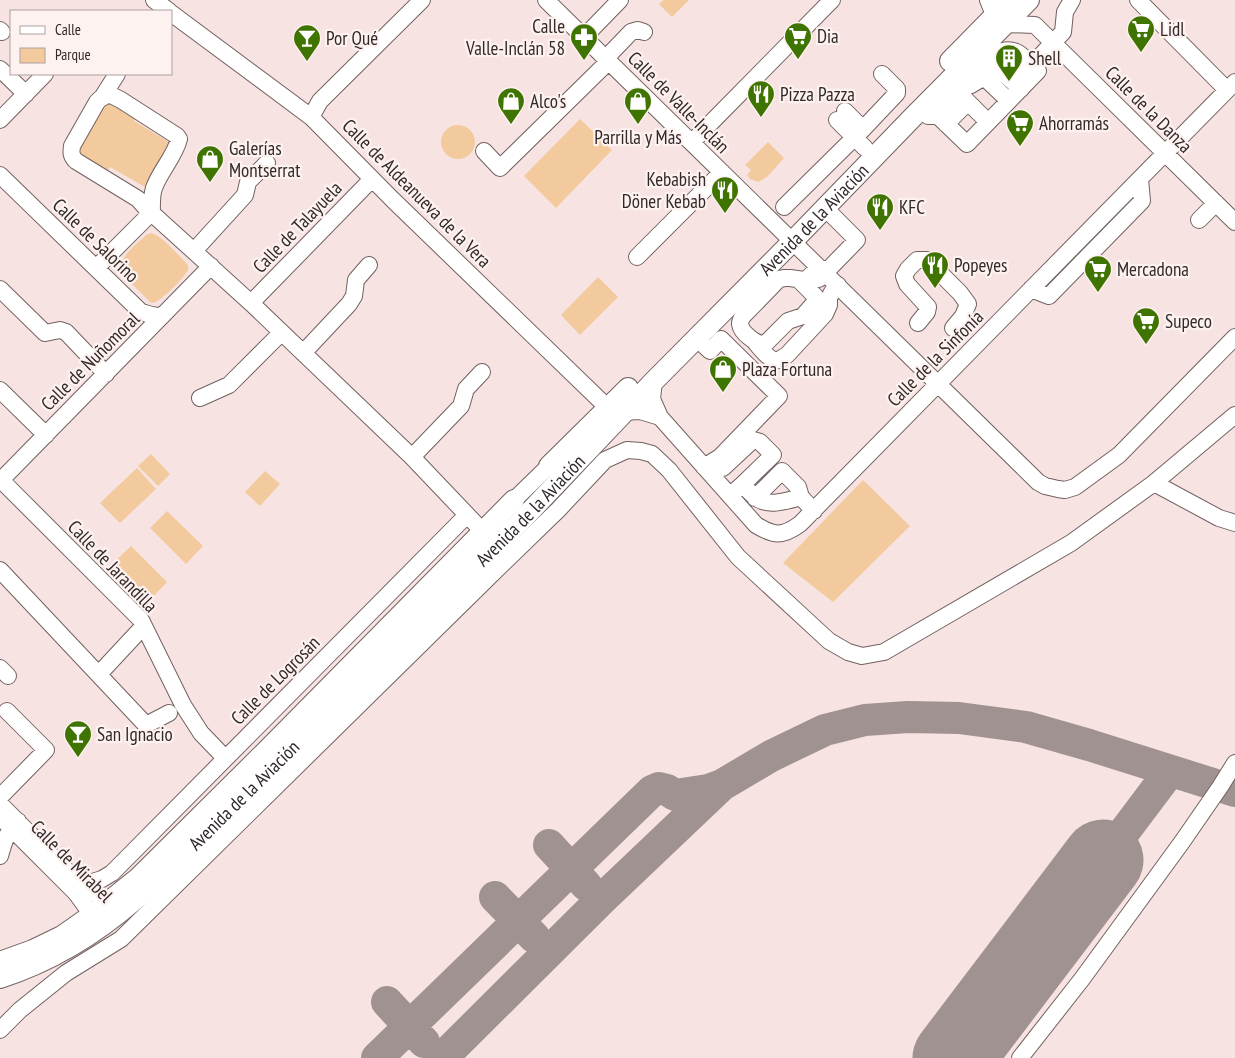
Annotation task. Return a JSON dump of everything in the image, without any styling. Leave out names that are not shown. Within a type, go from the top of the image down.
[{"type":"main road","name":"Avenida de la Aviación","points":[[549,466],[654,381],[696,338],[788,236],[861,138],[1010,0]]},
{"type":"main road","name":"Avenida de la Aviación","points":[[0,978],[30,967],[70,946],[105,906],[137,898],[181,857],[496,546],[616,410],[788,236],[824,208],[958,72],[997,13],[1030,0]]},
{"type":"main road","name":"Avenida de la Aviación","points":[[0,962],[33,950],[62,936],[105,906],[138,878],[514,500]]},
{"type":"street","name":"Calle de Aldeanueva de la Vera","points":[[154,0],[167,10]]},
{"type":"street","points":[[311,117],[320,101],[422,0]]},
{"type":"street","name":"Calle de Valle-Inclán","points":[[546,0],[1038,482],[1051,488],[1065,490],[1080,484],[1119,455],[1235,337]]},
{"type":"street","points":[[584,36],[620,0]]},
{"type":"street","points":[[692,142],[832,0]]},
{"type":"street","points":[[997,13],[1017,24],[1035,26],[1030,0]]},
{"type":"street","points":[[953,130],[974,108],[1021,86],[1053,42],[1063,32],[1065,12],[1072,0]]},
{"type":"street","points":[[1138,0],[1152,19],[1231,86]]},
{"type":"street","name":"Calle de Aldeanueva de la Vera","points":[[172,13],[311,117],[372,179],[616,410]]},
{"type":"street","name":"Calle de la Danza","points":[[1035,26],[1235,222]]},
{"type":"street","points":[[607,59],[631,32],[638,30],[644,32]]},
{"type":"street","points":[[953,130],[974,108],[997,55],[1002,51],[1013,50],[1018,52],[1021,86]]},
{"type":"street","name":"Calle de Valle-Inclán","points":[[484,151],[500,168],[607,59]]},
{"type":"street","points":[[0,68],[26,94]]},
{"type":"street","points":[[958,72],[974,108]]},
{"type":"street","points":[[974,108],[974,82],[988,76],[1003,73],[1021,86]]},
{"type":"street","points":[[784,207],[861,138],[898,92],[882,74]]},
{"type":"street","points":[[0,120],[45,75]]},
{"type":"street","points":[[116,75],[97,102],[72,146],[73,158],[138,199],[151,210],[412,458],[496,546]]},
{"type":"street","name":"Calle de la Sinfonía","points":[[654,381],[652,400],[660,417],[730,496],[756,524],[766,531],[780,534],[790,531],[814,511],[1231,86]]},
{"type":"street","points":[[96,268],[147,218],[151,210],[154,186],[179,139],[121,100],[111,95],[103,96]]},
{"type":"street","points":[[841,115],[861,138]]},
{"type":"street","points":[[913,117],[920,116],[953,130]]},
{"type":"street","points":[[140,120],[168,136],[174,142],[151,189],[149,196],[151,210]]},
{"type":"street","points":[[194,251],[245,195],[248,182],[267,163]]},
{"type":"street","points":[[108,172],[140,189],[145,195],[151,210]]},
{"type":"street","name":"Calle de Valle-Inclán","points":[[637,258],[722,172]]},
{"type":"street","name":"Calle de Talayuela","points":[[251,303],[372,179]]},
{"type":"street","points":[[1031,289],[1048,296],[1094,256],[1142,201],[1140,179]]},
{"type":"street","name":"Calle de Salorino","points":[[3,182],[140,311],[152,316],[162,316]]},
{"type":"street","points":[[1196,216],[1212,200]]},
{"type":"street","points":[[755,342],[765,344],[788,321],[803,316],[816,301],[814,294],[815,283],[822,270],[857,240],[824,208]]},
{"type":"street","points":[[918,323],[927,312],[928,307],[907,284],[904,276],[917,260],[927,260],[960,293],[968,304],[964,316],[953,328]]},
{"type":"street","points":[[303,353],[349,304],[354,296],[357,278],[369,265]]},
{"type":"street","name":"Calle de Nuñomoral","points":[[3,481],[10,471],[210,266]]},
{"type":"street","points":[[814,294],[825,314],[787,355],[780,360],[770,357],[740,325],[740,320],[743,316],[779,280],[786,278],[814,294],[829,298],[838,285]]},
{"type":"street","points":[[0,289],[45,333],[60,330],[66,332],[106,374]]},
{"type":"street","points":[[200,398],[229,385],[281,333]]},
{"type":"street","points":[[696,338],[710,351],[721,339],[779,396],[720,457],[709,472]]},
{"type":"street","points":[[412,458],[461,406],[466,389],[482,372]]},
{"type":"street","points":[[0,390],[46,435]]},
{"type":"street","points":[[616,410],[640,411],[660,417]]},
{"type":"street","points":[[0,1030],[20,1010],[66,973],[121,939],[562,506],[606,460],[627,450],[652,454],[669,470],[738,557],[829,641],[848,652],[862,656],[884,652],[1071,543],[1154,483],[1235,415]]},
{"type":"street","points":[[709,472],[753,440],[760,442],[772,455],[730,496]]},
{"type":"street","points":[[744,448],[762,466]]},
{"type":"street","name":"Avenida de la Aviación","points":[[514,500],[549,466]]},
{"type":"street","points":[[801,497],[781,502],[765,502],[765,488],[782,471],[798,487],[801,497],[814,511]]},
{"type":"street","name":"Calle de Jarandilla","points":[[3,481],[141,620],[183,705],[201,733],[226,758]]},
{"type":"street","points":[[1154,483],[1219,518],[1235,523]]},
{"type":"street","points":[[742,484],[765,488]]},
{"type":"street","name":"Calle de Logrosán","points":[[83,884],[102,879],[112,873],[467,515]]},
{"type":"street","points":[[0,570],[146,724],[169,713]]},
{"type":"street","points":[[99,674],[139,631]]},
{"type":"street","points":[[0,797],[46,750],[7,711]]},
{"type":"street","points":[[1020,1058],[1088,971],[1182,842],[1235,763]]},
{"type":"street","name":"Calle de Mirabel","points":[[0,804],[9,822],[76,894],[105,906]]},
{"type":"street","name":"Calle de Mirabel","points":[[0,856],[9,822]]},
{"type":"street","name":"Calle de Mirabel","points":[[9,822],[95,894],[105,906]]},
{"type":"street","name":"Calle de Logrosán","points":[[105,906],[112,873]]},
{"type":"green space","points":[[664,0],[689,0],[672,17],[659,4]]},
{"type":"green space","points":[[111,99],[138,115],[134,121],[172,144],[145,187],[110,167],[106,173],[76,157],[75,149],[101,104]]},
{"type":"green space","points":[[580,119],[612,150],[556,208],[524,176]]},
{"type":"green space","points":[[458,125],[465,126],[470,130],[474,135],[474,149],[470,154],[465,158],[458,159],[451,158],[446,154],[442,149],[441,142],[442,135],[446,130],[451,126]]},
{"type":"green space","points":[[768,142],[784,158],[767,177],[758,182],[750,179],[747,175],[751,170],[745,165]]},
{"type":"green space","points":[[151,233],[161,238],[188,265],[188,271],[176,285],[153,303],[122,274],[121,268],[124,257],[128,252],[146,235]]},
{"type":"green space","points":[[598,277],[618,297],[580,335],[561,315]]},
{"type":"green space","points":[[151,454],[170,474],[158,486],[138,466]]},
{"type":"green space","points":[[137,468],[156,489],[120,523],[100,503]]},
{"type":"green space","points":[[265,471],[280,484],[260,506],[245,492]]},
{"type":"green space","points":[[863,480],[910,526],[833,602],[783,563]]},
{"type":"green space","points":[[167,511],[203,546],[186,564],[150,528]]},
{"type":"green space","points":[[131,546],[167,582],[147,603],[110,566]]},
{"type":"taxiway","points":[[377,1058],[652,791],[659,788],[675,795],[708,790],[722,785],[771,756],[825,730],[865,720],[908,717],[959,718],[1026,727],[1235,791]]},
{"type":"taxiway","points":[[1103,860],[1170,771]]},
{"type":"taxiway","points":[[442,1058],[601,900],[722,785]]},
{"type":"taxiway","points":[[549,845],[586,885]]},
{"type":"taxiway","points":[[495,897],[534,937]]},
{"type":"taxiway","points":[[387,1002],[424,1042]]},
{"type":"runway","points":[[953,1058],[1103,860]]},
{"type":"place","name":"Lidl","points":[[1141,53]]},
{"type":"place","name":"Dia","points":[[798,60]]},
{"type":"place","name":"Calle Valle-Inclán 58","points":[[584,61]]},
{"type":"place","name":"Por Qué","points":[[307,62]]},
{"type":"place","name":"Shell","points":[[1009,82]]},
{"type":"place","name":"Pizza Pazza","points":[[761,118]]},
{"type":"place","name":"Alco's","points":[[511,125]]},
{"type":"place","name":"Parrilla y Más","points":[[638,125]]},
{"type":"place","name":"Ahorramás","points":[[1020,147]]},
{"type":"place","name":"Galerías Montserrat","points":[[210,183]]},
{"type":"place","name":"Kebabish Döner Kebab","points":[[725,214]]},
{"type":"place","name":"KFC","points":[[880,231]]},
{"type":"place","name":"Popeyes","points":[[935,289]]},
{"type":"place","name":"Mercadona","points":[[1098,293]]},
{"type":"place","name":"Supeco","points":[[1146,345]]},
{"type":"place","name":"Plaza Fortuna","points":[[723,393]]},
{"type":"place","name":"San Ignacio","points":[[78,758]]}]
